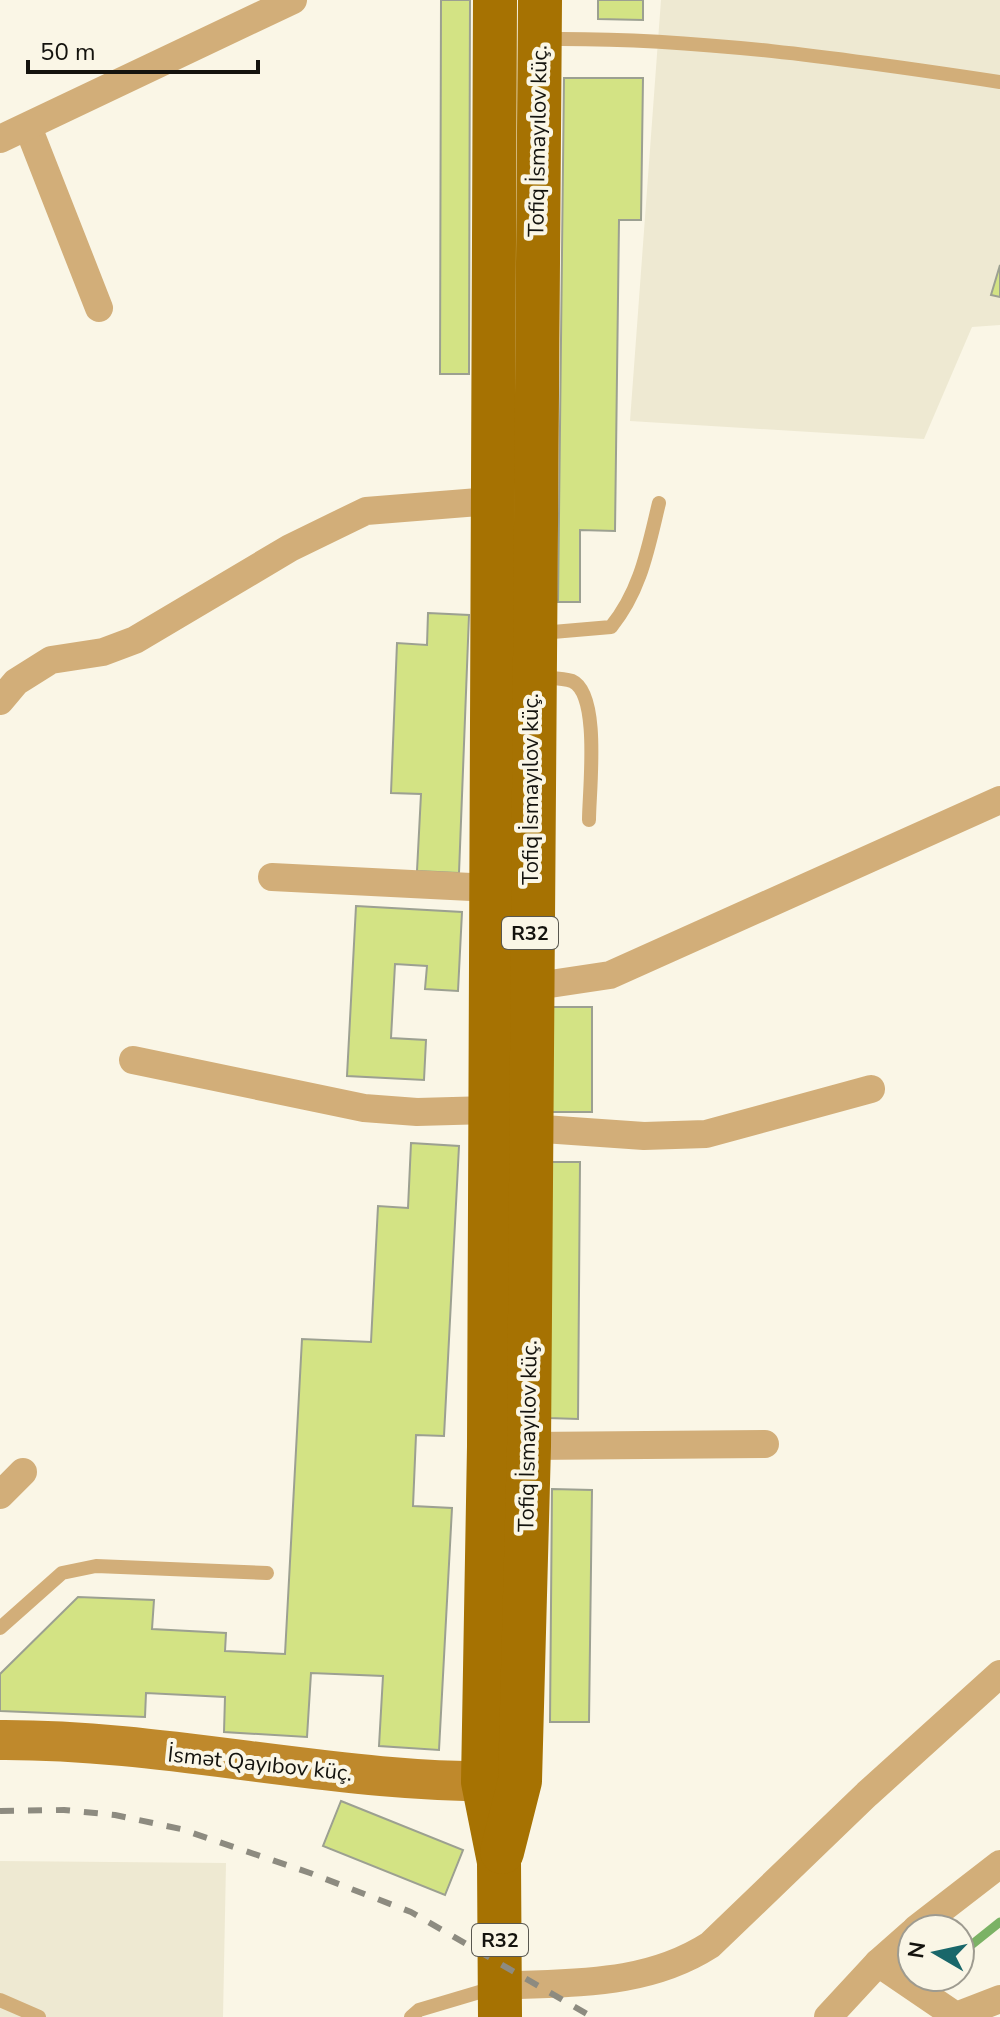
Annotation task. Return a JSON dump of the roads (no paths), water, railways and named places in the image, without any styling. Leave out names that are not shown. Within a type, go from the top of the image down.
[{"type":"main road","name":"R32","points":[[495,0],[514,330],[491,501],[491,888],[510,988],[489,1110],[509,1446],[499,1862],[500,2001]]},
{"type":"main road","name":"Tofiq İsmayılov küç.","points":[[509,1446],[529,1128],[510,988],[532,655],[514,330],[540,20]]},
{"type":"main road","name":"İsmət Qayıbov küç.","points":[[0,1740],[98,1746],[380,1777],[502,1781]]},
{"type":"street","points":[[0,139],[293,0]]},
{"type":"street","points":[[28,127],[99,308]]},
{"type":"street","points":[[0,701],[16,682],[51,660],[103,652],[135,640],[290,548],[366,511],[491,501]]},
{"type":"street","points":[[510,988],[610,975],[1000,800]]},
{"type":"street","points":[[272,877],[491,888]]},
{"type":"street","points":[[133,1060],[364,1108],[417,1112],[489,1110]]},
{"type":"street","points":[[529,1128],[644,1136],[706,1134],[871,1089]]},
{"type":"street","points":[[509,1446],[765,1444]]},
{"type":"street","points":[[0,1495],[23,1472]]},
{"type":"street","points":[[500,2001],[625,1979],[684,1962],[710,1945],[867,1794],[1000,1674]]},
{"type":"street","points":[[937,1913],[1000,1864]]},
{"type":"street","points":[[828,2017],[896,1947]]},
{"type":"street","points":[[878,1963],[956,2016],[1000,1999]]},
{"type":"lane","points":[[540,20],[624,38],[738,46],[1000,82]]},
{"type":"lane","points":[[532,655],[611,627],[626,608],[640,580],[659,503]]},
{"type":"lane","points":[[532,655],[585,693],[590,716],[589,820]]},
{"type":"lane","points":[[0,1628],[62,1573],[96,1566],[267,1573]]},
{"type":"lane","points":[[0,2000],[39,2017]]},
{"type":"lane","points":[[411,2017],[419,2010],[500,2001]]},
{"type":"waterway","points":[[976,1941],[1000,1922]]},
{"type":"railway","points":[[0,1811],[64,1810],[115,1815],[181,1829],[310,1873],[411,1912],[592,2017]]}]
